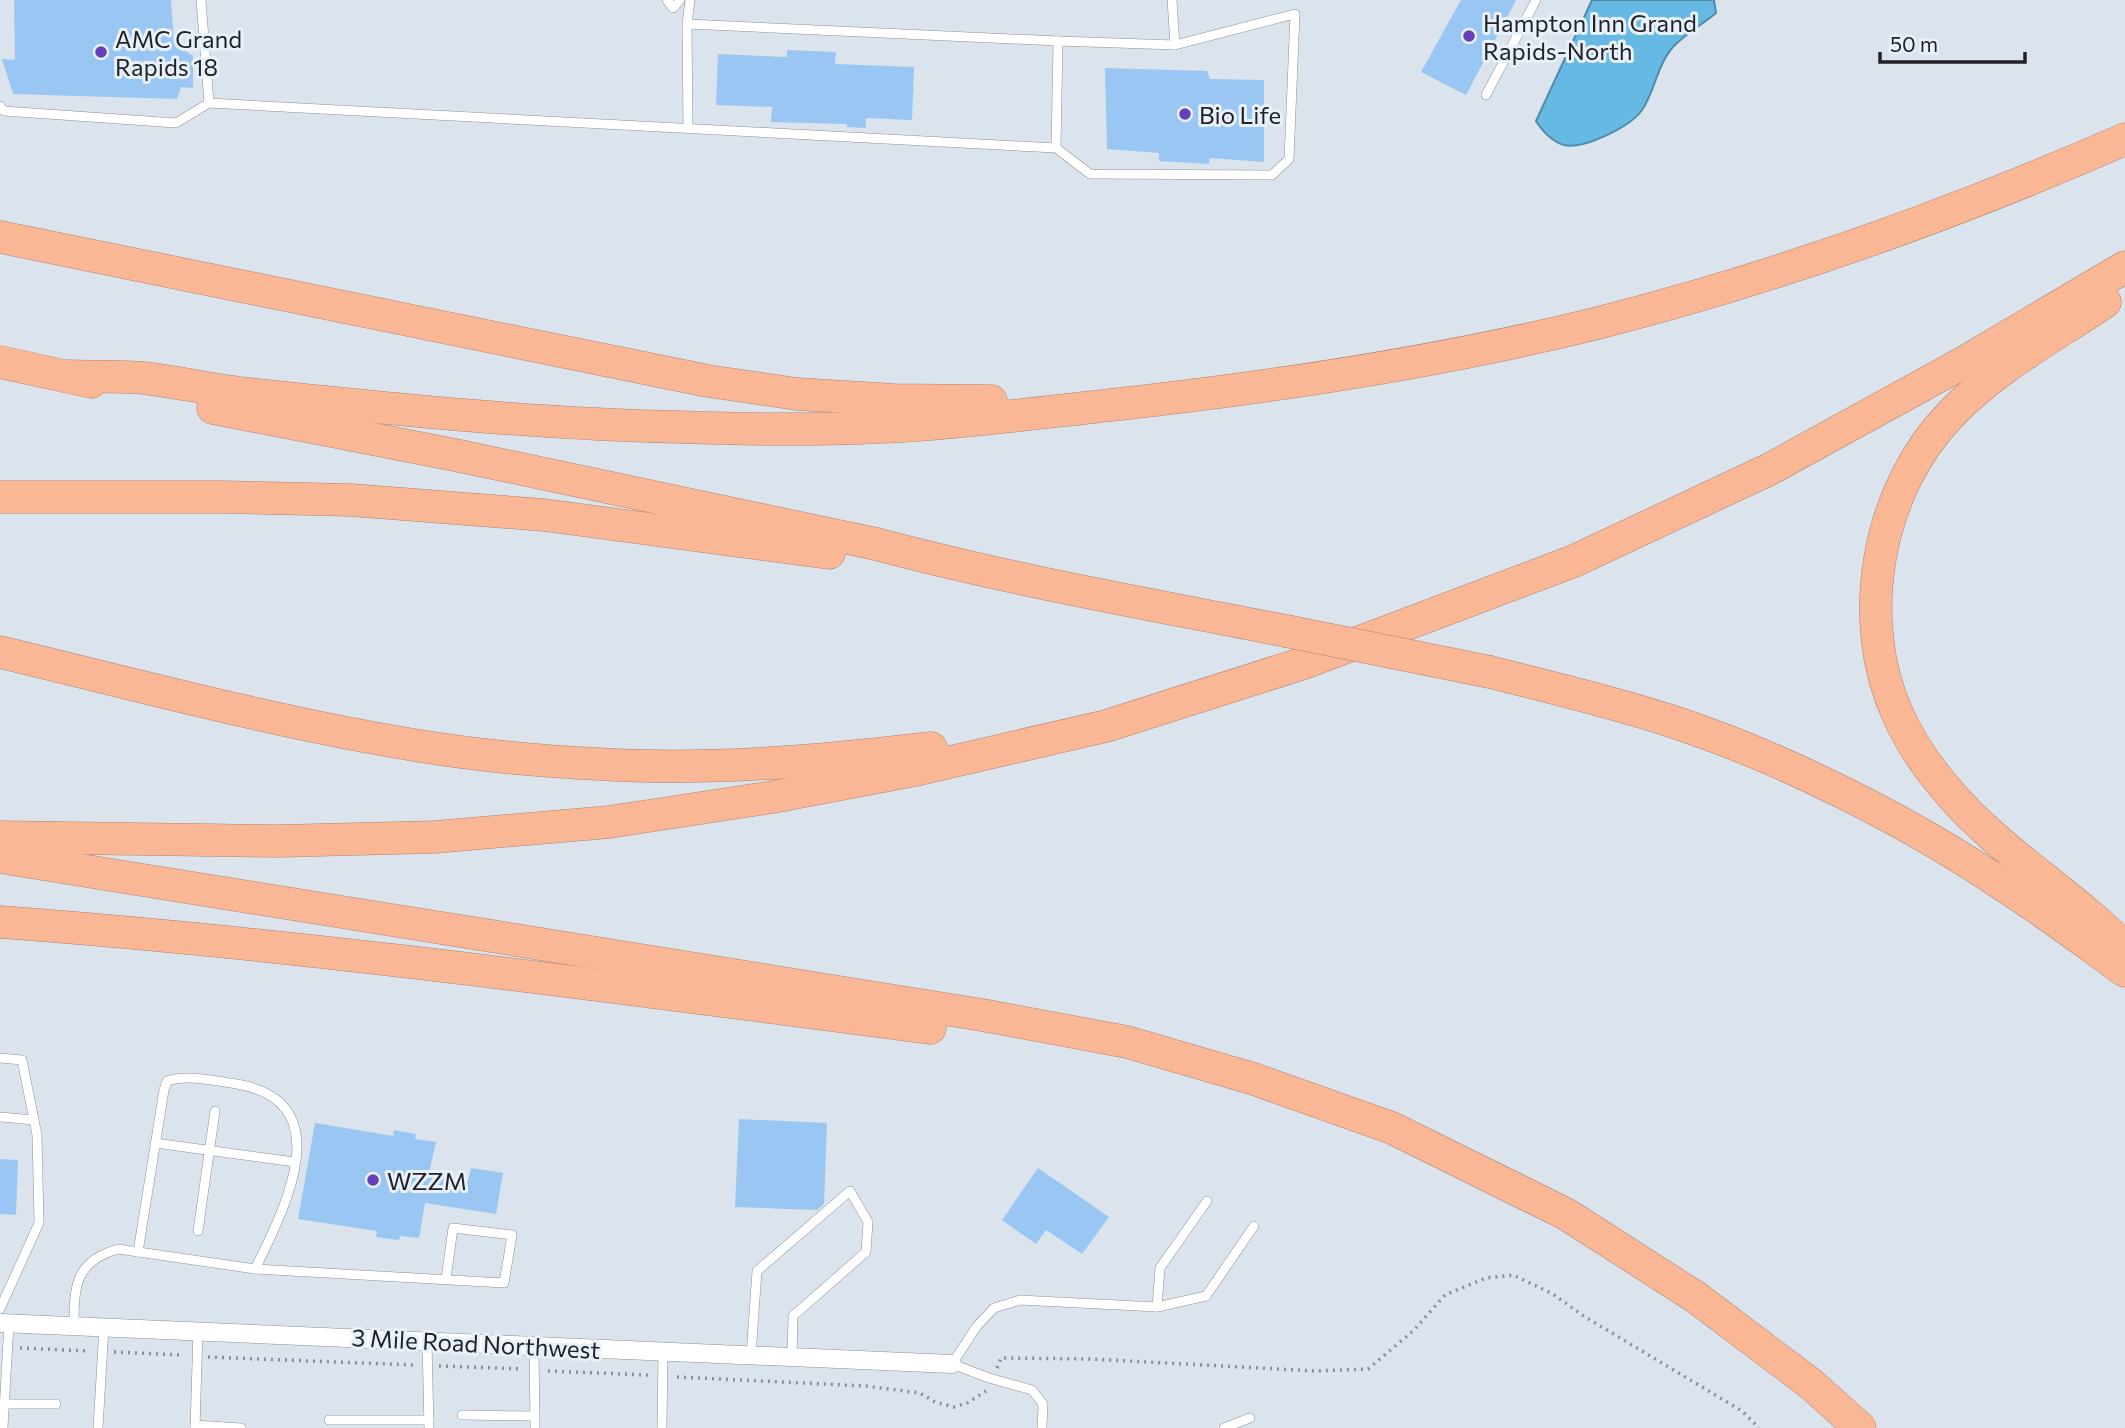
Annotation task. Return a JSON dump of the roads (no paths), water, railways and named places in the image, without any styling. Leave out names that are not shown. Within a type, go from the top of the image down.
[{"type":"highway","points":[[70,376],[139,378],[247,394],[438,413],[680,428],[825,428],[948,423],[1274,386],[1495,346],[1675,302],[1916,224],[2026,182],[2125,139]]},
{"type":"highway","points":[[0,237],[524,345],[708,381],[772,390],[894,400],[1161,399]]},
{"type":"highway","points":[[0,837],[279,841],[435,836],[596,824],[773,797],[920,769],[1106,726],[1304,663],[1574,561],[1770,469],[1961,364],[2125,267]]},
{"type":"highway","points":[[2125,289],[1997,374],[1952,412],[1929,440],[1904,483],[1887,526],[1877,580],[1876,618],[1878,644],[1891,696],[1906,732],[1931,771],[1981,825],[2104,927],[2125,948]]},
{"type":"highway","points":[[0,362],[70,376],[128,392],[455,454],[876,544],[929,558],[1490,672],[1608,701],[1728,742],[1823,784],[1958,856],[2003,884],[2125,971]]},
{"type":"highway","points":[[0,497],[351,500],[592,520],[861,557],[929,558]]},
{"type":"highway","points":[[0,652],[310,726],[416,746],[600,765],[707,766],[808,762],[1106,726]]},
{"type":"highway","points":[[0,857],[982,1015],[1127,1042],[1254,1079],[1392,1128],[1566,1214],[1697,1298],[1811,1384],[1860,1428]]},
{"type":"highway","points":[[0,922],[148,933],[313,950],[996,1037],[1127,1042]]},
{"type":"street","name":"3 Mile Road Northwest","points":[[3,1318],[104,1327],[953,1364]]},
{"type":"lane","points":[[201,0],[209,103]]},
{"type":"lane","points":[[667,0],[673,8],[680,0]]},
{"type":"lane","points":[[688,128],[687,24],[690,0]]},
{"type":"lane","points":[[1172,0],[1175,44]]},
{"type":"lane","points":[[1486,95],[1536,0]]},
{"type":"lane","points":[[0,106],[4,111],[176,124],[209,103],[1056,148],[1090,174],[1272,175],[1289,159],[1295,14],[1175,44],[687,24]]},
{"type":"lane","points":[[1056,148],[1058,41]]},
{"type":"lane","points":[[0,1058],[22,1060],[37,1135],[39,1223],[3,1318],[3,1428]]},
{"type":"lane","points":[[138,1252],[167,1081],[179,1077],[235,1084],[262,1089],[279,1101],[295,1123],[297,1140],[295,1162],[280,1219],[255,1269]]},
{"type":"lane","points":[[198,1231],[215,1111]]},
{"type":"lane","points":[[0,1117],[33,1119]]},
{"type":"lane","points":[[155,1143],[295,1162]]},
{"type":"lane","points":[[751,1355],[757,1271],[850,1191],[868,1222],[866,1252],[793,1316],[792,1357]]},
{"type":"lane","points":[[1157,1307],[1160,1268],[1207,1201]]},
{"type":"lane","points":[[1042,1428],[1042,1404],[1032,1390],[953,1364],[977,1326],[994,1308],[1020,1300],[1157,1307],[1206,1296],[1254,1226]]},
{"type":"lane","points":[[74,1325],[79,1276],[89,1263],[118,1249],[255,1269],[504,1283],[512,1235],[453,1228],[446,1279]]},
{"type":"lane","points":[[98,1428],[104,1327]]},
{"type":"lane","points":[[198,1331],[195,1427],[241,1428]]},
{"type":"lane","points":[[329,1420],[429,1424],[427,1341]]},
{"type":"lane","points":[[534,1346],[535,1428]]},
{"type":"lane","points":[[662,1428],[663,1351]]},
{"type":"lane","points":[[4,1404],[56,1404]]},
{"type":"lane","points":[[462,1415],[535,1416]]},
{"type":"lane","points":[[1224,1428],[1250,1418]]},
{"type":"water","points":[[1592,0],[1714,0],[1716,13],[1673,47],[1663,62],[1642,110],[1628,123],[1595,140],[1573,146],[1564,145],[1548,136],[1536,121]]},
{"type":"place","name":"Hampton Inn Grand Rapids-North","points":[[1469,36]]},
{"type":"place","name":"AMC Grand Rapids 18","points":[[101,52]]},
{"type":"place","name":"Bio Life","points":[[1185,114]]},
{"type":"place","name":"WZZM","points":[[373,1180]]}]
